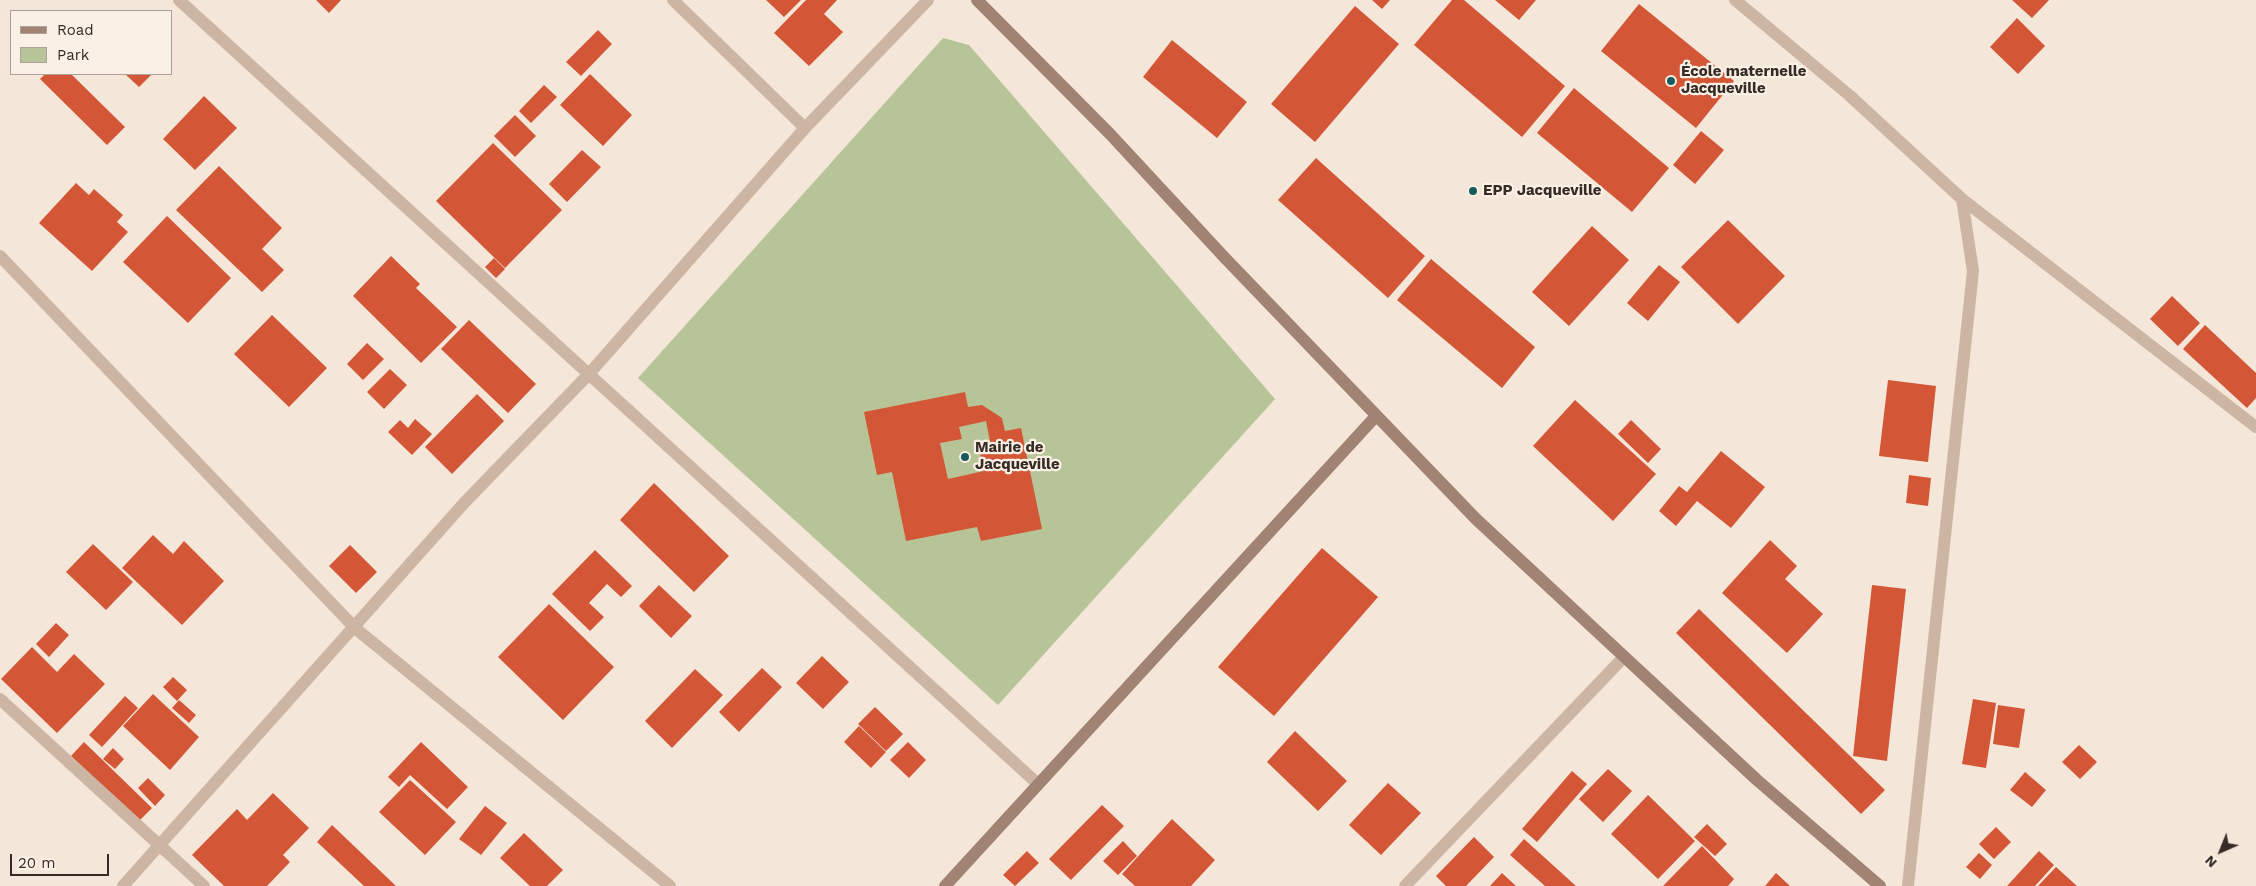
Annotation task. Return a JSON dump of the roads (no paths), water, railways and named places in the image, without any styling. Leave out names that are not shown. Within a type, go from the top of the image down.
[{"type":"street","points":[[179,0],[1038,784]]},
{"type":"street","points":[[673,0],[805,128]]},
{"type":"street","points":[[123,886],[355,628],[465,502],[588,375],[805,128],[928,0]]},
{"type":"street","points":[[977,0],[1110,134],[1376,416],[1476,519],[1623,658],[1757,780],[1880,886]]},
{"type":"street","points":[[1735,0],[1850,94],[1962,199],[2256,427]]},
{"type":"street","points":[[1908,886],[1973,271],[1962,199]]},
{"type":"street","points":[[0,256],[355,628],[670,886]]},
{"type":"street","points":[[945,886],[1376,416]]},
{"type":"street","points":[[1405,886],[1623,658]]},
{"type":"street","points":[[0,699],[204,886]]},
{"type":"place","name":"École maternelle Jacqueville","points":[[1671,81]]},
{"type":"place","name":"EPP Jacqueville","points":[[1473,191]]},
{"type":"place","name":"Mairie de Jacqueville","points":[[965,457]]}]
